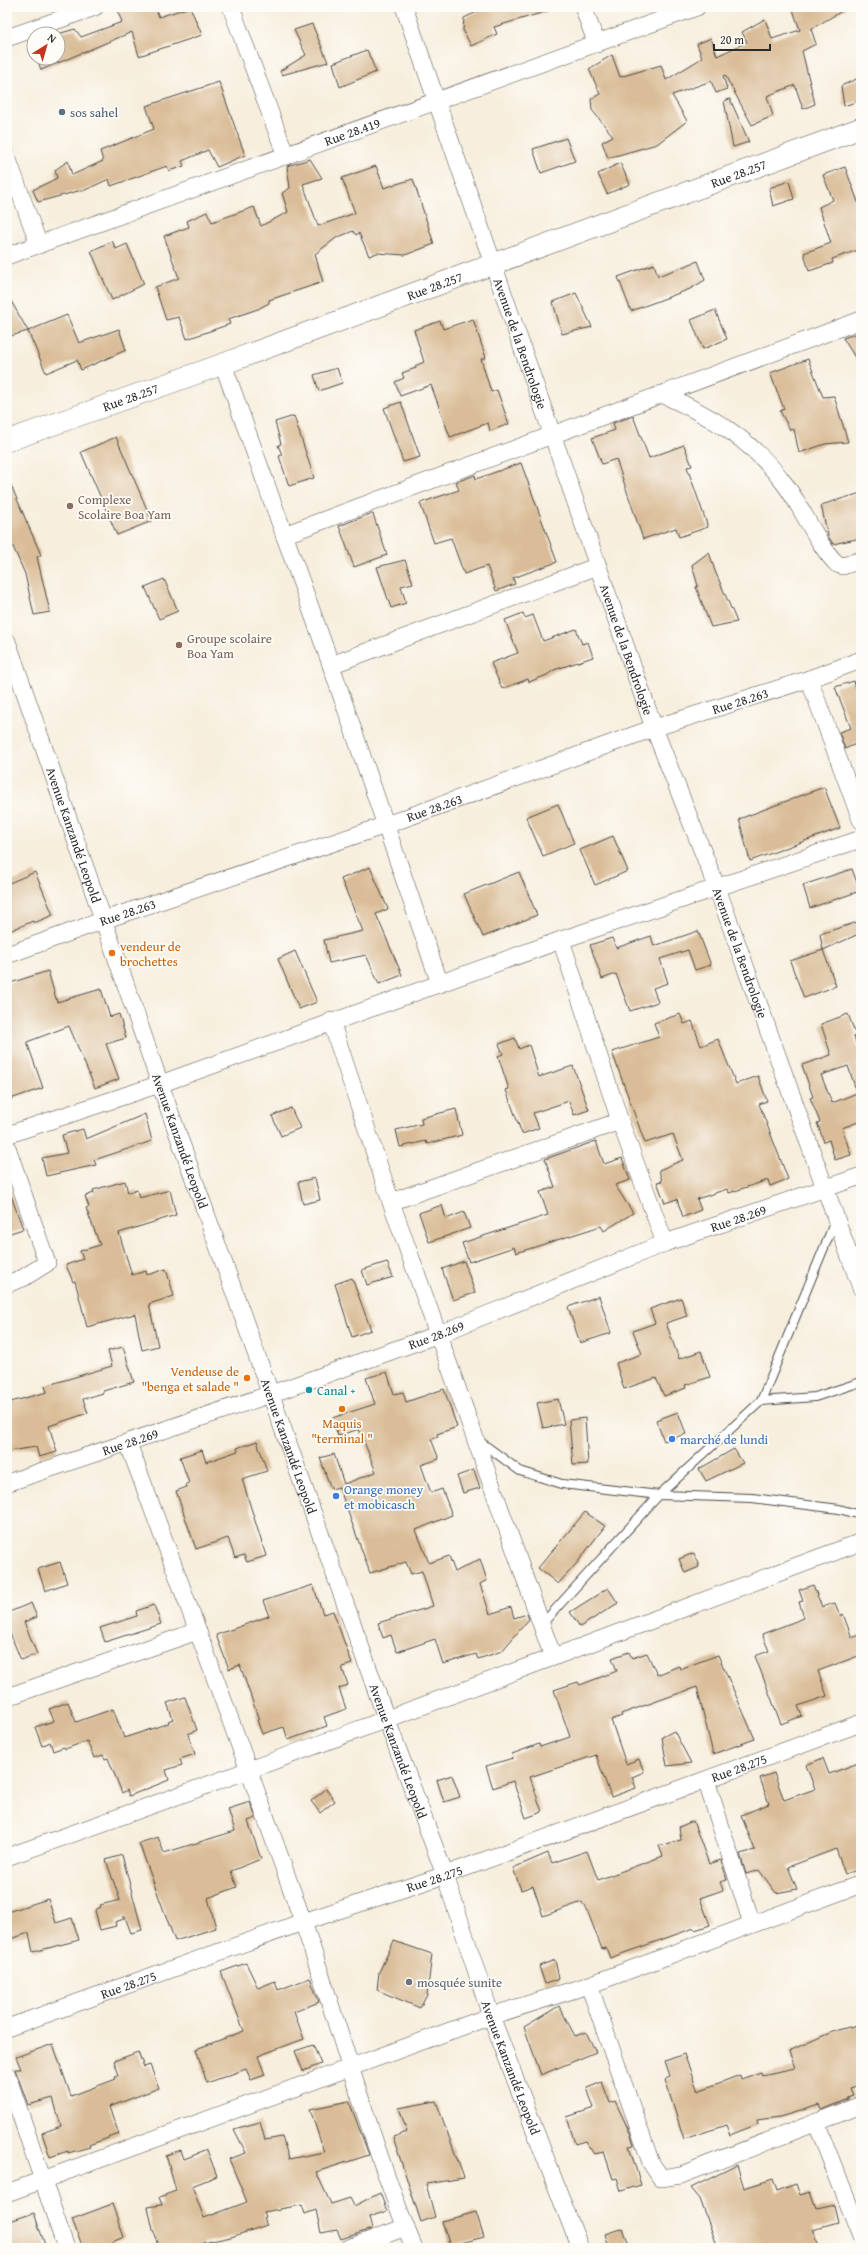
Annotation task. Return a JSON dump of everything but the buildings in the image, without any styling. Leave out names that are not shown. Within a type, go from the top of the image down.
[{"type":"street","points":[[7,38],[95,7]]},
{"type":"street","points":[[231,7],[286,156]]},
{"type":"street","name":"Avenue de la Bendrologie","points":[[404,7],[654,728],[717,888],[861,1288]]},
{"type":"street","points":[[583,7],[597,44]]},
{"type":"street","name":"Rue 28.419","points":[[7,256],[438,102],[697,7]]},
{"type":"street","name":"Rue 28.257","points":[[7,441],[223,364],[861,128]]},
{"type":"street","points":[[7,158],[39,245]]},
{"type":"street","points":[[284,535],[861,320]]},
{"type":"street","points":[[223,364],[331,665],[440,984]]},
{"type":"street","points":[[662,394],[703,412],[738,435],[784,483],[837,564],[843,566],[861,560]]},
{"type":"street","points":[[331,665],[598,566]]},
{"type":"street","name":"Avenue Kanzandé Leopold","points":[[7,641],[160,1084],[386,1718],[445,1875],[491,2016],[580,2248]]},
{"type":"street","name":"Rue 28.263","points":[[7,955],[104,920],[386,825],[654,728],[809,679],[861,660]]},
{"type":"street","points":[[809,679],[861,820]]},
{"type":"street","points":[[7,1135],[160,1084],[561,940],[861,839]]},
{"type":"street","points":[[561,940],[620,1121],[665,1243]]},
{"type":"street","points":[[331,1022],[391,1202],[543,1623],[553,1657]]},
{"type":"street","points":[[391,1202],[620,1121]]},
{"type":"street","points":[[7,1147],[47,1262],[23,1278],[7,1284]]},
{"type":"street","name":"Rue 28.269","points":[[7,1484],[271,1394],[439,1334],[665,1243],[861,1176]]},
{"type":"street","points":[[128,1443],[198,1631],[303,1922],[350,2067],[414,2248]]},
{"type":"street","points":[[7,1857],[249,1771],[386,1718],[861,1542]]},
{"type":"street","points":[[7,1697],[198,1631]]},
{"type":"street","name":"Rue 28.275","points":[[7,2028],[303,1922],[445,1875],[861,1723]]},
{"type":"street","points":[[706,1780],[752,1924]]},
{"type":"street","points":[[7,2193],[491,2016],[589,1985],[861,1884]]},
{"type":"street","points":[[589,1985],[651,2163],[661,2178],[681,2175],[861,2105]]},
{"type":"street","points":[[7,2075],[66,2248]]},
{"type":"street","points":[[816,2122],[861,2236]]},
{"type":"street","points":[[349,2248],[406,2227]]},
{"type":"lane","points":[[543,1623],[659,1495],[761,1401],[836,1218]]},
{"type":"lane","points":[[761,1401],[815,1397],[861,1382]]},
{"type":"lane","points":[[476,1439],[520,1471],[562,1484],[659,1495],[752,1498],[839,1509],[861,1515]]},
{"type":"place","name":"sos sahel","points":[[62,112]]},
{"type":"place","name":"Complexe Scolaire Boa Yam","points":[[70,506]]},
{"type":"place","name":"Groupe scolaire Boa Yam","points":[[179,645]]},
{"type":"place","name":"vendeur de brochettes","points":[[112,953]]},
{"type":"place","name":"Vendeuse de \"benga et salade \"","points":[[247,1378]]},
{"type":"place","name":"Canal +","points":[[309,1390]]},
{"type":"place","name":"Maquis \"terminal \"","points":[[342,1409]]},
{"type":"place","name":"marché de lundi","points":[[672,1439]]},
{"type":"place","name":"Orange money et mobicasch","points":[[336,1496]]},
{"type":"place","name":"mosquée sunite","points":[[409,1982]]}]
